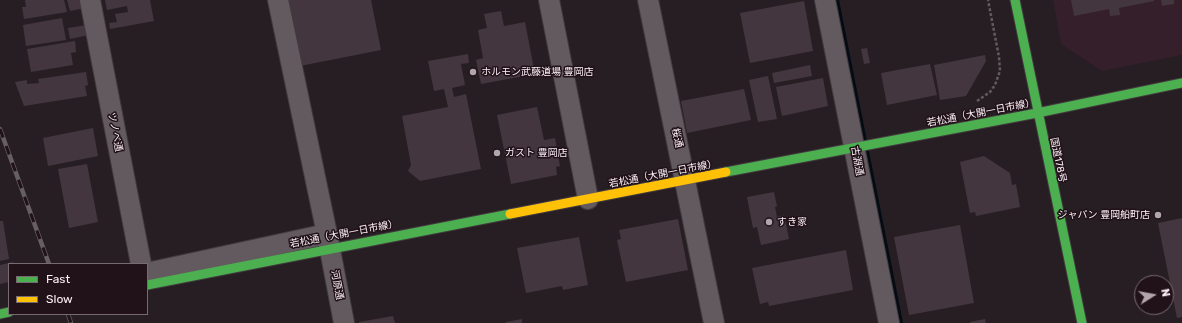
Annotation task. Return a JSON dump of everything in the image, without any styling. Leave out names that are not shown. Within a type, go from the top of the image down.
[{"type":"main road","name":"国道178号","points":[[1015,0],[1037,113],[1082,323]]},
{"type":"main road","name":"若松通（大開一日市線）","points":[[148,285],[329,241],[588,199],[686,181],[1182,84]]},
{"type":"street","name":"ツノベ通","points":[[90,0],[141,263]]},
{"type":"street","name":"河原通","points":[[278,0],[329,241],[344,323]]},
{"type":"street","points":[[549,0],[588,199]]},
{"type":"street","name":"桜通","points":[[648,0],[714,323]]},
{"type":"street","name":"古淵通","points":[[825,0],[889,323]]},
{"type":"street","points":[[148,273],[329,241]]},
{"type":"path","points":[[974,103],[990,92],[995,85],[1000,71],[1000,58],[988,0]]},
{"type":"shaded area","points":[[1053,0],[1182,0],[1182,55],[1102,71],[1061,44]]},
{"type":"building","points":[[25,0],[64,0],[67,12],[24,19],[22,7],[26,7]]},
{"type":"building","points":[[67,0],[84,0],[85,8],[70,11]]},
{"type":"building","points":[[105,0],[150,0],[154,21],[110,29],[109,23],[117,22],[115,14],[128,12],[127,6],[107,10]]},
{"type":"building","points":[[287,0],[371,0],[381,50],[300,66]]},
{"type":"building","points":[[1071,0],[1154,1],[1119,8],[1120,15],[1110,16],[1109,9],[1074,16]]},
{"type":"building","points":[[1161,0],[1174,0],[1174,4],[1162,6]]},
{"type":"building","points":[[804,1],[813,51],[750,63],[740,13]]},
{"type":"building","points":[[501,11],[504,26],[525,22],[535,74],[481,84],[476,60],[483,58],[478,30],[487,28],[484,14]]},
{"type":"building","points":[[62,18],[66,40],[26,46],[23,25]]},
{"type":"building","points":[[87,25],[89,35],[70,39],[68,28]]},
{"type":"building","points":[[75,41],[76,52],[71,53],[73,65],[31,72],[27,49]]},
{"type":"building","points":[[867,48],[870,63],[864,64],[861,49]]},
{"type":"building","points":[[468,54],[469,63],[461,64],[465,85],[452,88],[454,97],[466,94],[481,169],[420,181],[408,171],[411,165],[402,116],[448,107],[444,89],[434,91],[428,61]]},
{"type":"building","points":[[985,55],[986,61],[966,96],[940,100],[934,65]]},
{"type":"building","points":[[930,64],[937,95],[887,105],[881,73]]},
{"type":"building","points":[[810,65],[812,76],[774,83],[772,73]]},
{"type":"building","points":[[86,72],[88,85],[85,86],[87,96],[24,106],[15,82],[27,80],[27,84],[39,83],[38,79]]},
{"type":"building","points":[[768,76],[777,119],[758,122],[749,80]]},
{"type":"building","points":[[823,78],[828,106],[782,116],[776,87]]},
{"type":"building","points":[[744,89],[751,120],[687,133],[681,101]]},
{"type":"building","points":[[537,107],[544,140],[555,138],[560,166],[556,167],[557,175],[511,184],[497,115]]},
{"type":"building","points":[[93,128],[98,156],[48,166],[43,138]]},
{"type":"building","points":[[984,156],[1010,173],[1012,185],[1016,184],[1020,207],[976,216],[975,212],[970,213],[960,162]]},
{"type":"building","points":[[87,164],[98,222],[69,228],[58,169]]},
{"type":"building","name":"すき家","points":[[774,192],[777,206],[775,207],[777,217],[784,215],[789,239],[761,245],[757,227],[753,228],[747,197]]},
{"type":"building","points":[[1182,218],[1182,317],[1177,318],[1174,303],[1174,275],[1168,275],[1158,223]]},
{"type":"building","points":[[678,219],[688,270],[626,282],[617,240],[621,239],[619,230]]},
{"type":"building","points":[[0,221],[3,221],[9,259],[0,261]]},
{"type":"building","points":[[960,225],[974,303],[909,315],[894,237]]},
{"type":"building","points":[[579,237],[588,285],[563,290],[562,286],[526,293],[517,248]]},
{"type":"building","points":[[846,250],[853,290],[769,306],[768,302],[760,304],[752,268]]},
{"type":"building","points":[[8,263],[8,282],[0,284],[0,265]]},
{"type":"building","points":[[393,316],[395,323],[359,323],[359,322]]},
{"type":"building","points":[[522,319],[522,323],[506,323],[506,322]]},
{"type":"building","points":[[985,319],[986,323],[970,323],[970,322]]},
{"type":"waterway","points":[[836,0],[900,323]]},
{"type":"railway","points":[[0,129],[49,263]]},
{"type":"railway","points":[[68,315],[71,323]]},
{"type":"traffic: fast","points":[[1015,0],[1082,323]]},
{"type":"traffic: fast","points":[[726,172],[1037,113],[1182,83]]},
{"type":"traffic: fast","points":[[148,285],[510,214]]},
{"type":"traffic: fast","points":[[0,314],[8,312]]},
{"type":"traffic: slow","points":[[510,214],[726,172]]},
{"type":"place","name":"ホルモン武藤道場 豊岡店","points":[[473,72]]},
{"type":"place","name":"ガスト 豊岡店","points":[[497,153]]},
{"type":"place","name":"ジャパン 豊岡船町店","points":[[1158,215]]},
{"type":"place","name":"すき家","points":[[769,222]]}]
